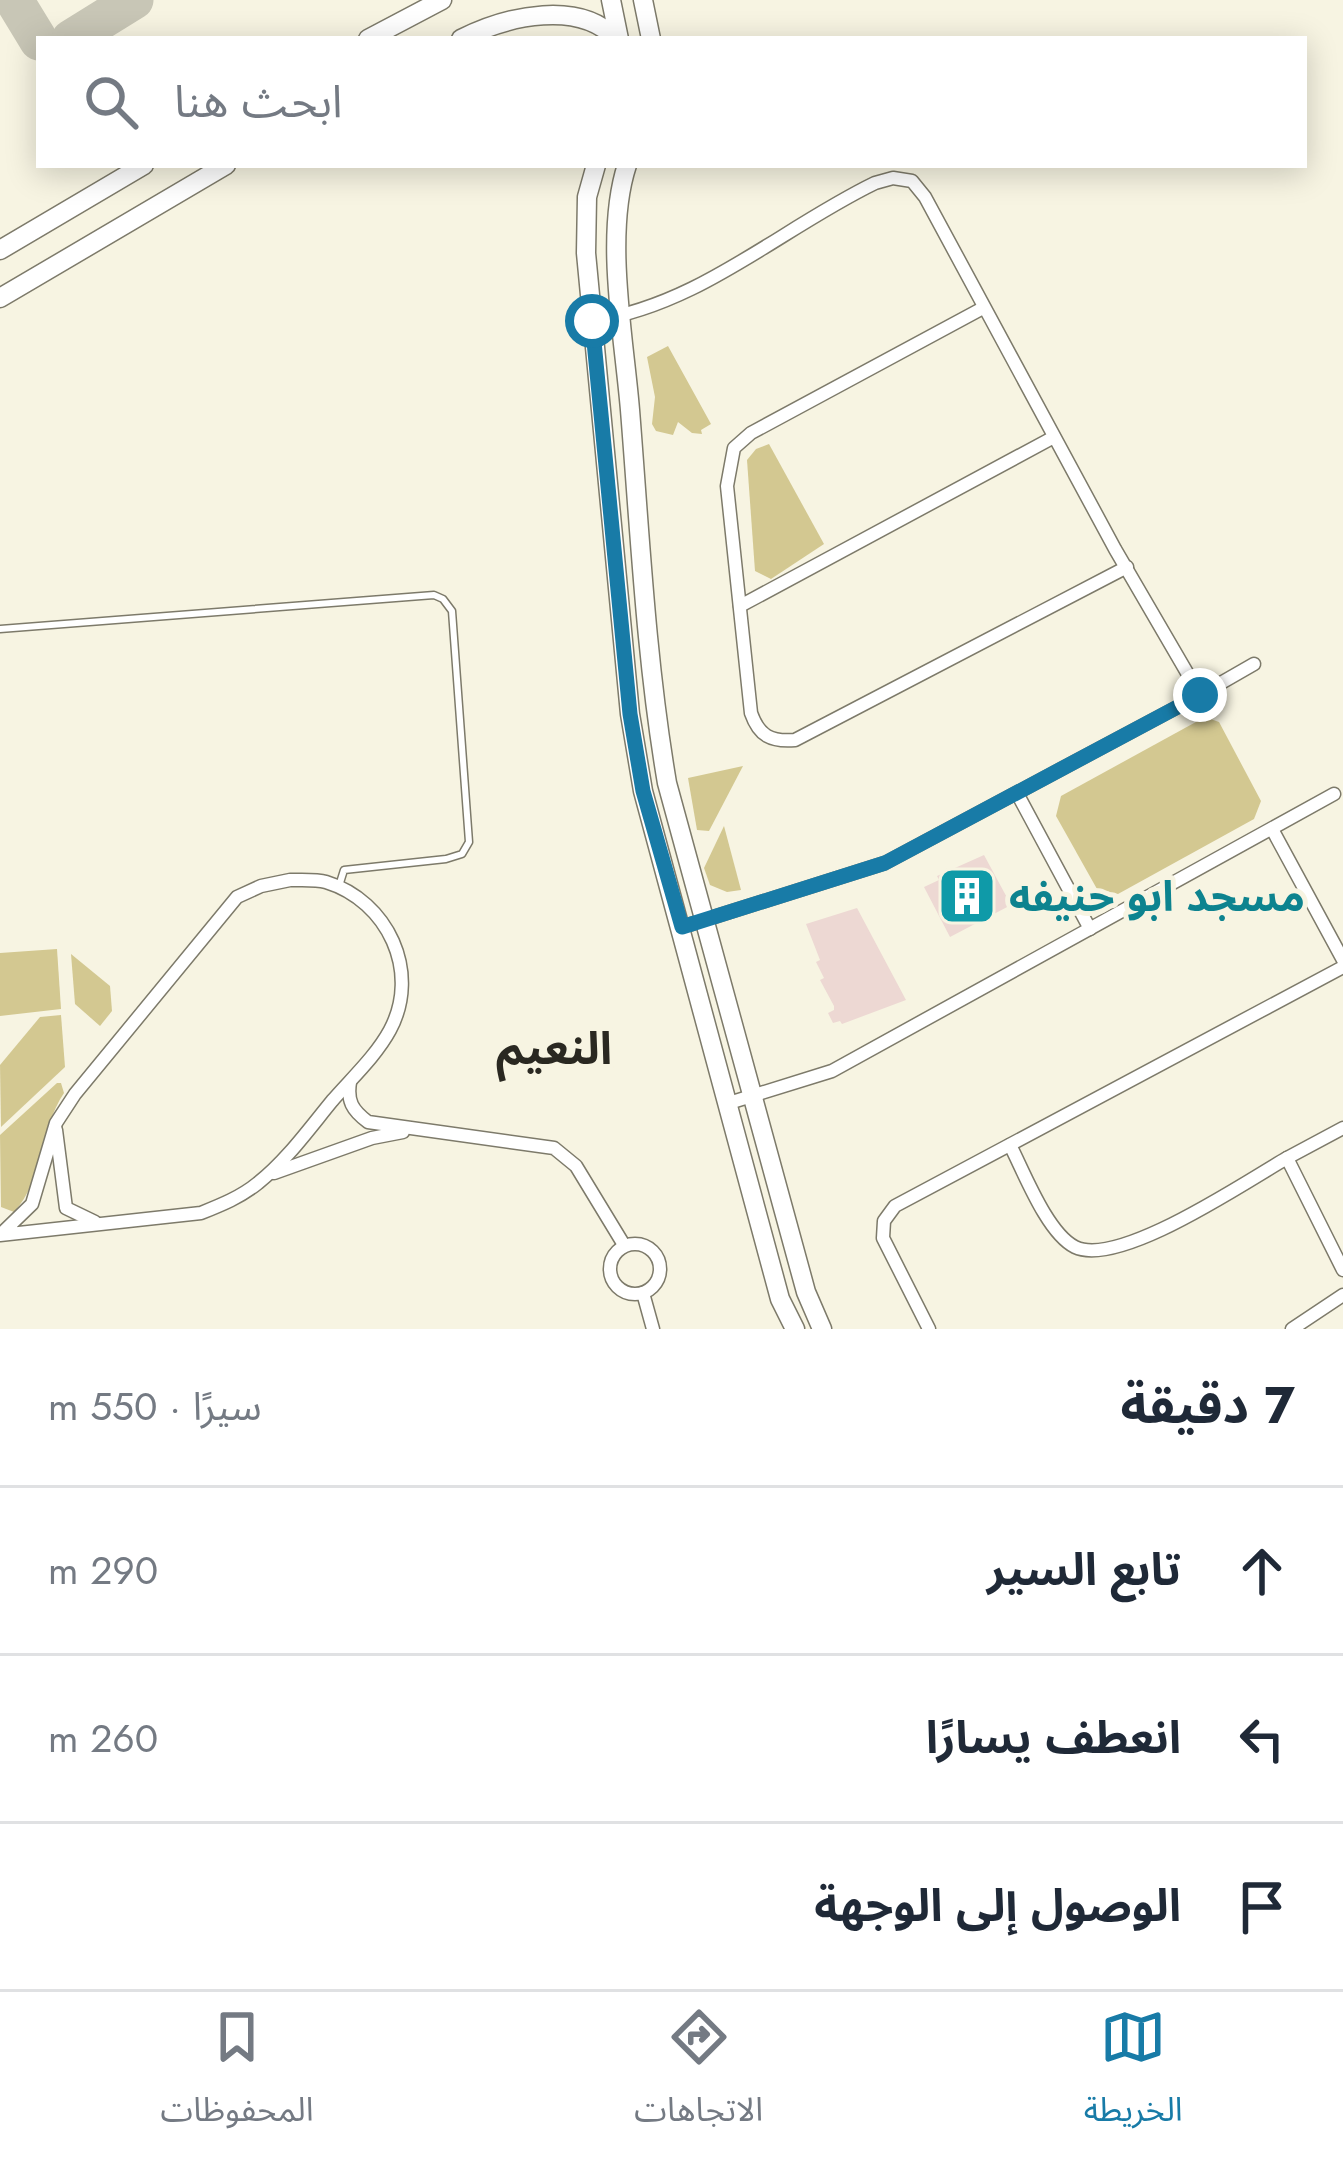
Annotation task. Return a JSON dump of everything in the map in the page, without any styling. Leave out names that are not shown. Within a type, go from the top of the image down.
[{"type":"main road","points":[[374,36],[442,0]]},
{"type":"main road","points":[[611,0],[618,17],[618,36]]},
{"type":"main road","points":[[643,0],[650,36]]},
{"type":"main road","points":[[467,36],[535,2],[590,10],[615,36]]},
{"type":"main road","points":[[0,250],[139,168]]},
{"type":"main road","points":[[0,298],[221,168]]},
{"type":"main road","points":[[595,168],[587,197],[586,253],[630,714],[643,791],[780,1299],[795,1329]]},
{"type":"main road","points":[[626,168],[620,187],[622,316],[655,711],[667,783],[806,1292],[822,1329]]},
{"type":"street","points":[[592,321],[668,301],[875,183],[892,178],[912,181],[1200,695]]},
{"type":"street","points":[[983,308],[751,433],[734,448],[727,486],[751,713],[757,729],[767,738],[795,740],[1127,567]]},
{"type":"street","points":[[740,606],[1054,437]]},
{"type":"street","points":[[682,927],[885,863],[1254,664]]},
{"type":"street","points":[[729,1103],[832,1071],[1334,794]]},
{"type":"street","points":[[1018,795],[1090,929]]},
{"type":"street","points":[[929,1329],[883,1238],[884,1221],[895,1206],[1343,964],[1272,829]]},
{"type":"street","points":[[0,1235],[32,1204],[56,1123],[75,1094],[237,897],[290,880],[326,882],[368,905],[391,931],[400,959],[400,993],[392,1028],[262,1179]]},
{"type":"street","points":[[350,1081],[347,1096],[354,1112],[368,1122],[554,1148],[576,1166],[624,1245]]},
{"type":"street","points":[[56,1123],[65,1208],[101,1224]]},
{"type":"street","points":[[1010,1145],[1056,1232],[1075,1247],[1099,1252],[1151,1235],[1343,1128]]},
{"type":"street","points":[[0,1235],[201,1213],[230,1202],[286,1167],[372,1138],[416,1130]]},
{"type":"street","points":[[1287,1159],[1343,1270]]},
{"type":"street","points":[[624,1245],[648,1246],[659,1259],[660,1276],[643,1293],[626,1293],[610,1274],[612,1257],[624,1245]]},
{"type":"street","points":[[643,1293],[653,1329]]},
{"type":"street","points":[[1292,1329],[1343,1295]]},
{"type":"lane","points":[[906,168],[912,181]]},
{"type":"lane","points":[[0,629],[434,595],[443,598],[452,611],[469,842],[462,854],[446,859],[344,870],[338,889]]},
{"type":"shaded area","points":[[668,346],[711,424],[702,434],[678,422],[673,435],[656,431],[652,424],[655,397],[647,357]]},
{"type":"shaded area","points":[[769,444],[824,544],[771,579],[755,571],[747,460],[756,449]]},
{"type":"shaded area","points":[[1205,717],[1219,722],[1261,801],[1254,819],[1118,894],[1097,889],[1056,816],[1061,796]]},
{"type":"shaded area","points":[[743,766],[709,831],[697,830],[688,778]]},
{"type":"shaded area","points":[[724,826],[741,890],[727,892],[710,885],[704,868]]},
{"type":"shaded area","points":[[57,949],[61,1009],[0,1016],[0,953]]},
{"type":"shaded area","points":[[71,954],[110,986],[112,1011],[100,1026],[75,1004]]},
{"type":"shaded area","points":[[61,1015],[65,1067],[1,1127],[0,1065],[40,1017]]},
{"type":"shaded area","points":[[57,1083],[64,1093],[31,1185],[14,1212],[1,1207],[0,1135]]},
{"type":"building","name":"مسجد ابو حنيفه","points":[[984,855],[1011,905],[950,937],[924,887]]},
{"type":"building","points":[[857,908],[906,1000],[842,1024],[833,1023],[828,1013],[834,1006],[820,980],[824,978],[816,962],[820,960],[806,924]]},
{"type":"taxiway","points":[[14,0],[36,36]]},
{"type":"taxiway","points":[[76,36],[134,0]]},
{"type":"place","name":"مسجد ابو حنيفه","points":[[967,896]]},
{"type":"district","name":"النعيم","points":[[554,1048]]},
{"type":"route","points":[[592,321],[630,714],[643,791],[682,927],[885,863],[1200,695]]}]
